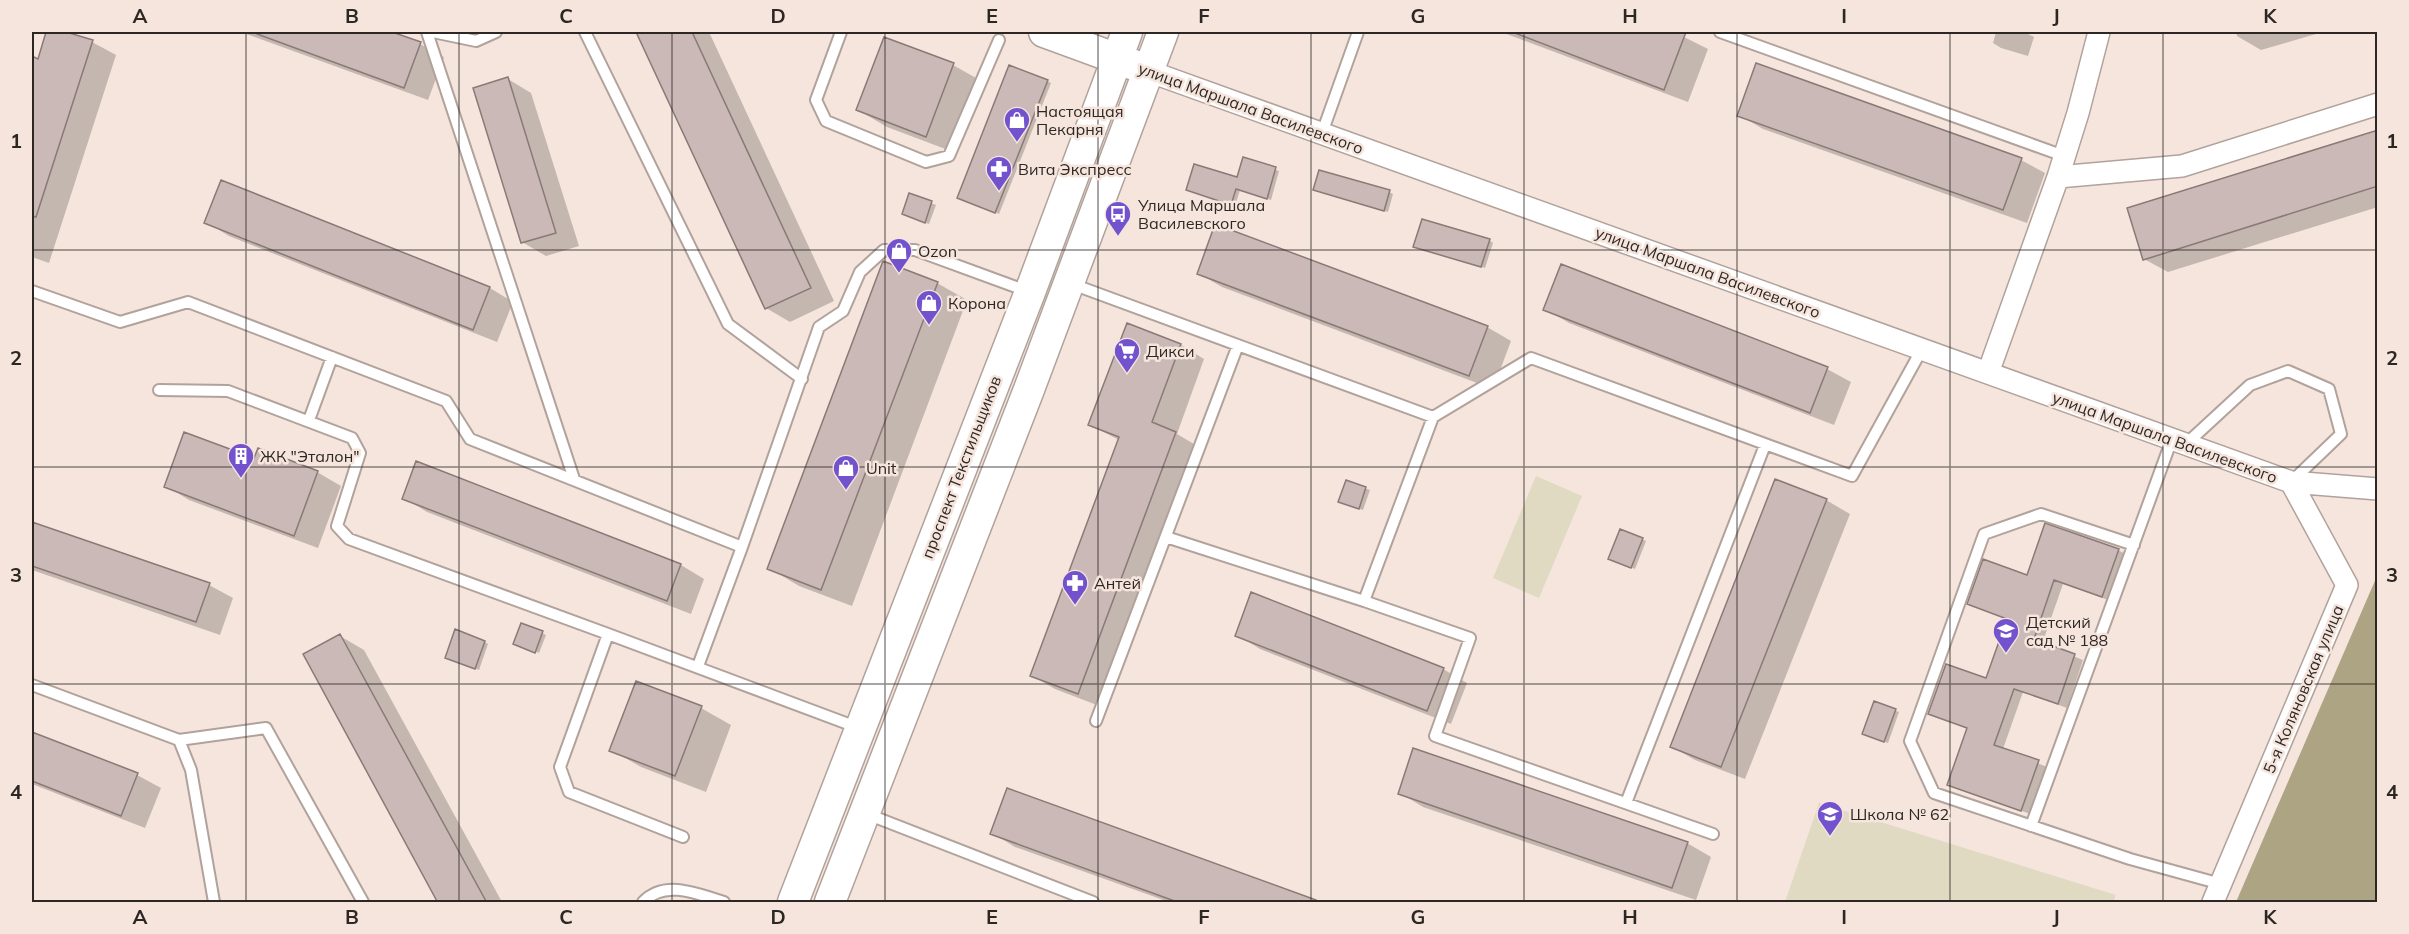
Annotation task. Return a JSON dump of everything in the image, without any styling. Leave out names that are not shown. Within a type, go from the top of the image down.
[{"type":"main road","name":"улица Маршала Василевского","points":[[1044,32],[1148,70]]},
{"type":"main road","name":"проспект Текстильщиков","points":[[793,903],[1030,292],[1127,32]]},
{"type":"main road","points":[[830,903],[1024,404],[1162,32]]},
{"type":"street","points":[[1988,373],[2058,177],[2099,32]]},
{"type":"street","name":"улица Маршала Василевского","points":[[1148,70],[2291,482],[2378,489]]},
{"type":"street","points":[[2058,177],[2182,166],[2378,104]]},
{"type":"street","name":"5-я Коляновская улица","points":[[2217,894],[2348,585],[2291,482]]},
{"type":"lane","points":[[427,32],[574,479]]},
{"type":"lane","points":[[432,32],[477,41],[496,32]]},
{"type":"lane","points":[[585,32],[728,324],[802,379]]},
{"type":"lane","points":[[841,32],[816,99],[826,121],[926,162],[949,156],[999,40]]},
{"type":"lane","points":[[1322,133],[1358,32]]},
{"type":"lane","points":[[1720,32],[2064,156]]},
{"type":"lane","points":[[698,666],[819,327],[843,311],[860,272],[884,250],[915,250],[1030,292]]},
{"type":"lane","points":[[1069,283],[1433,417]]},
{"type":"lane","points":[[32,291],[120,322],[188,302],[446,401],[470,439],[742,547]]},
{"type":"lane","points":[[1096,722],[1238,345]]},
{"type":"lane","points":[[1364,601],[1433,417],[1531,358],[1852,476],[1922,349]]},
{"type":"lane","points":[[309,420],[332,357]]},
{"type":"lane","points":[[2031,826],[2134,545],[2179,441],[2250,385],[2288,371],[2329,389],[2341,434],[2291,482]]},
{"type":"lane","points":[[159,390],[228,391],[352,438],[360,453],[337,526],[350,539],[698,666],[859,728]]},
{"type":"lane","points":[[1626,803],[1765,445]]},
{"type":"lane","points":[[2134,545],[2040,514],[1984,534],[1910,741],[1934,793],[2130,859],[2217,894]]},
{"type":"lane","points":[[1166,537],[1470,638],[1435,736],[1713,834]]},
{"type":"lane","points":[[608,634],[560,767],[569,792],[683,837]]},
{"type":"lane","points":[[32,686],[179,740],[266,728],[363,903]]},
{"type":"lane","points":[[179,740],[191,770],[214,903]]},
{"type":"lane","points":[[864,813],[1093,903]]},
{"type":"lane","points":[[643,903],[651,894],[683,889],[724,903]]},
{"type":"shaded area","points":[[1536,476],[1582,496],[1539,598],[1493,578]]},
{"type":"shaded area","points":[[2377,576],[2377,902],[2236,902]]},
{"type":"shaded area","name":"Школа № 62","points":[[1819,803],[2116,895],[2113,902],[1785,902]]},
{"type":"building","points":[[46,32],[66,32],[93,40],[36,217],[32,216],[32,56],[38,59]]},
{"type":"building","points":[[257,32],[392,32],[421,42],[404,88],[257,34]]},
{"type":"building","points":[[636,32],[692,32],[811,288],[765,309]]},
{"type":"building","points":[[1515,32],[1686,32],[1664,90]]},
{"type":"building","points":[[884,37],[954,63],[926,137],[856,110]]},
{"type":"building","points":[[1756,63],[2022,158],[2003,210],[1737,116]]},
{"type":"building","points":[[1009,65],[1048,80],[995,213],[957,198]]},
{"type":"building","points":[[508,77],[556,233],[521,243],[473,88]]},
{"type":"building","points":[[2378,130],[2378,186],[2143,260],[2127,208]]},
{"type":"building","points":[[1243,157],[1276,167],[1267,199],[1236,189],[1231,205],[1186,190],[1194,164],[1237,177]]},
{"type":"building","points":[[1319,170],[1390,190],[1384,211],[1313,190]]},
{"type":"building","points":[[221,180],[490,287],[473,330],[204,223]]},
{"type":"building","points":[[909,193],[932,201],[925,223],[902,214]]},
{"type":"building","points":[[1422,219],[1490,239],[1481,267],[1413,247]]},
{"type":"building","points":[[1215,224],[1488,326],[1469,376],[1197,274]]},
{"type":"building","points":[[883,261],[938,282],[821,590],[767,569]]},
{"type":"building","points":[[1561,264],[1828,367],[1810,413],[1543,310]]},
{"type":"building","points":[[1127,323],[1181,344],[1152,422],[1176,432],[1078,694],[1030,676],[1119,437],[1088,425]]},
{"type":"building","name":"ЖК \"Эталон\"","points":[[184,432],[254,458],[258,448],[318,471],[294,536],[164,487]]},
{"type":"building","points":[[416,461],[681,564],[667,601],[402,499]]},
{"type":"building","points":[[1775,479],[1827,499],[1721,767],[1670,747]]},
{"type":"building","points":[[1346,480],[1366,487],[1359,509],[1338,502]]},
{"type":"building","points":[[32,522],[210,583],[196,622],[32,566]]},
{"type":"building","points":[[2045,523],[2119,549],[2102,597],[2054,580],[2034,639],[2075,654],[2058,704],[2014,689],[1994,745],[2039,760],[2021,811],[1947,785],[1967,728],[1928,714],[1946,664],[1986,678],[2007,619],[1967,604],[1983,559],[2027,575]]},
{"type":"building","points":[[1620,529],[1643,538],[1631,568],[1608,559]]},
{"type":"building","points":[[1251,592],[1444,668],[1427,711],[1235,636]]},
{"type":"building","points":[[521,623],[543,631],[535,653],[513,644]]},
{"type":"building","points":[[455,629],[485,641],[475,669],[445,658]]},
{"type":"building","points":[[340,634],[487,903],[438,903],[303,654]]},
{"type":"building","points":[[636,681],[702,706],[675,776],[609,751]]},
{"type":"building","points":[[1874,701],[1896,709],[1884,742],[1862,734]]},
{"type":"building","points":[[32,732],[138,773],[121,816],[32,781]]},
{"type":"building","points":[[1413,748],[1688,842],[1672,888],[1398,794]]},
{"type":"building","points":[[1007,788],[1316,900],[1315,903],[1180,903],[990,834]]},
{"type":"place","name":"Настоящая Пекарня","points":[[1017,143]]},
{"type":"place","name":"Вита Экспресс","points":[[999,192]]},
{"type":"place","name":"Улица Маршала Василевского","points":[[1118,237]]},
{"type":"place","name":"Ozon","points":[[899,274]]},
{"type":"place","name":"Корона","points":[[929,326]]},
{"type":"place","name":"Дикси","points":[[1127,374]]},
{"type":"place","name":"ЖК \"Эталон\"","points":[[241,479]]},
{"type":"place","name":"Unit","points":[[846,491]]},
{"type":"place","name":"Антей","points":[[1075,606]]},
{"type":"place","name":"Детский сад № 188","points":[[2006,654]]},
{"type":"place","name":"Школа № 62","points":[[1830,837]]}]
